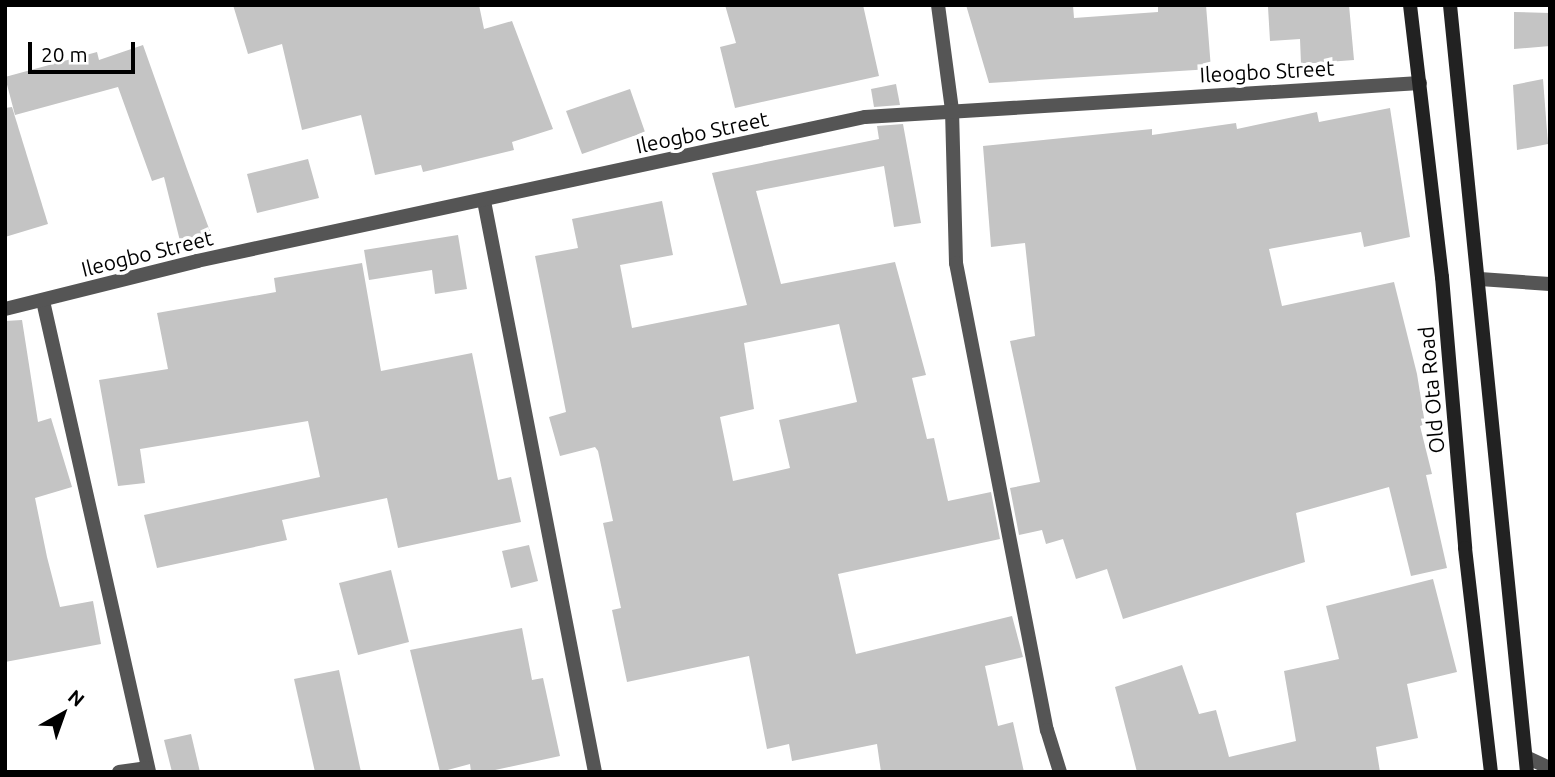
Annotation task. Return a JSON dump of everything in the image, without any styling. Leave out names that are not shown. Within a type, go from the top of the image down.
[{"type":"street","points":[[939,5],[951,110],[956,263],[1046,730],[1060,772]]},
{"type":"street","name":"Old Ota Road","points":[[1410,5],[1491,772]]},
{"type":"street","points":[[1451,5],[1527,764],[1550,768]]},
{"type":"street","name":"Ileogbo Street","points":[[5,309],[197,261],[865,117],[1420,83]]},
{"type":"street","points":[[484,201],[595,772]]},
{"type":"street","points":[[1480,279],[1550,284]]},
{"type":"street","points":[[43,301],[148,770],[119,772]]},
{"type":"building","points":[[233,5],[479,5],[484,29],[512,21],[553,129],[512,142],[514,150],[423,172],[421,165],[375,175],[361,115],[302,130],[282,44],[248,54]]},
{"type":"building","points":[[725,5],[863,5],[879,76],[735,108],[720,47],[736,43]]},
{"type":"building","points":[[966,5],[1073,5],[1074,18],[1158,12],[1158,5],[1206,5],[1211,69],[989,83]]},
{"type":"building","points":[[1349,5],[1354,60],[1301,64],[1300,39],[1270,41],[1268,7]]},
{"type":"building","points":[[1514,12],[1550,13],[1550,46],[1514,49]]},
{"type":"building","points":[[143,45],[211,234],[180,241],[164,177],[152,181],[118,87],[15,115],[5,77],[97,52],[99,60]]},
{"type":"building","points":[[1543,79],[1548,144],[1517,150],[1513,85]]},
{"type":"building","points":[[896,84],[900,105],[874,107],[871,89]]},
{"type":"building","points":[[630,89],[645,132],[582,154],[566,111]]},
{"type":"building","points":[[12,107],[48,224],[5,237],[5,108]]},
{"type":"building","points":[[1390,108],[1410,237],[1364,247],[1361,232],[1269,249],[1282,306],[1394,282],[1417,374],[1425,424],[1420,426],[1432,474],[1426,475],[1447,568],[1411,576],[1389,487],[1296,513],[1305,562],[1123,619],[1107,569],[1076,579],[1063,539],[1046,544],[1042,530],[1019,535],[1010,488],[1040,482],[1010,341],[1035,336],[1025,243],[991,247],[983,146],[1152,129],[1152,135],[1236,123],[1237,129],[1317,112],[1319,122]]},
{"type":"building","points":[[903,124],[921,223],[894,227],[884,166],[756,191],[781,284],[895,262],[926,375],[912,378],[927,439],[934,438],[948,501],[991,492],[1000,539],[838,574],[856,654],[1012,616],[1023,657],[985,666],[998,726],[1013,722],[1024,772],[881,772],[877,744],[792,761],[789,744],[767,749],[749,656],[627,682],[612,610],[621,608],[603,523],[613,521],[598,451],[595,447],[560,456],[549,417],[566,412],[535,256],[578,248],[572,219],[662,201],[673,255],[620,265],[632,328],[747,305],[712,173],[879,139],[877,126]],"holes":[[[839,324],[857,402],[779,420],[790,468],[733,481],[720,417],[754,409],[744,343]]]},
{"type":"building","points":[[308,159],[319,198],[257,213],[247,174]]},
{"type":"building","points":[[458,235],[467,289],[435,294],[432,270],[369,280],[364,250]]},
{"type":"building","points":[[362,263],[381,371],[472,353],[498,480],[511,477],[521,522],[398,548],[387,498],[282,520],[287,540],[157,568],[144,515],[320,477],[308,421],[140,449],[145,483],[118,486],[99,380],[168,369],[157,313],[276,292],[274,278]]},
{"type":"building","points":[[22,320],[38,422],[51,418],[72,487],[35,498],[47,557],[60,607],[93,601],[101,644],[5,662],[5,321]]},
{"type":"building","points":[[529,545],[538,581],[511,588],[502,551]]},
{"type":"building","points":[[391,570],[409,642],[358,655],[339,583]]},
{"type":"building","points":[[1433,579],[1457,672],[1407,684],[1418,738],[1376,747],[1380,772],[1137,772],[1115,687],[1182,665],[1199,714],[1216,710],[1229,757],[1296,741],[1284,671],[1339,659],[1326,606]]},
{"type":"building","points":[[522,628],[532,680],[543,678],[560,756],[486,772],[471,772],[470,764],[440,772],[410,650]]},
{"type":"building","points":[[339,670],[361,772],[315,772],[294,679]]},
{"type":"building","points":[[191,734],[200,772],[172,772],[164,740]]}]
